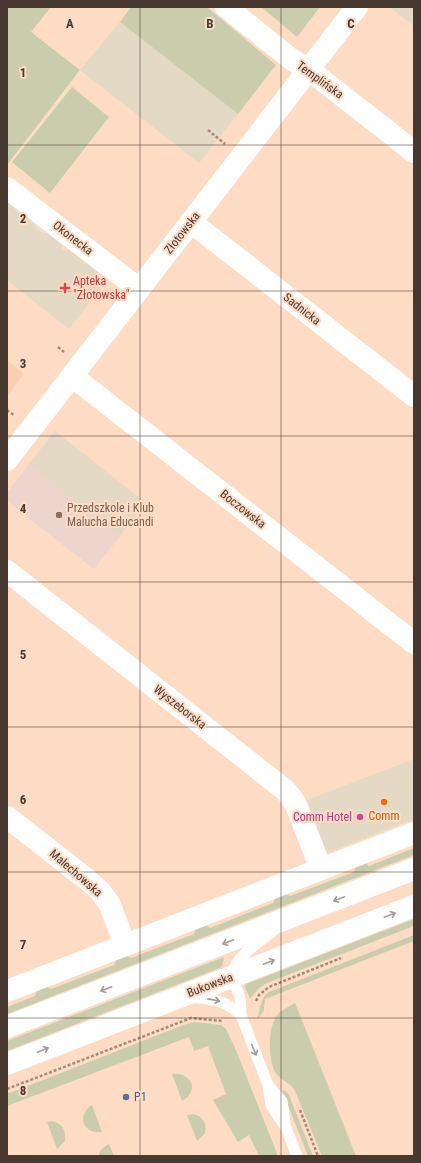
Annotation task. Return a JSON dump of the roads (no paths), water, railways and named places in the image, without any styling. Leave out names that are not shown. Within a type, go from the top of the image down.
[{"type":"street","name":"Templińska","points":[[226,7],[307,71],[317,76],[414,152]]},
{"type":"street","name":"Złotowska","points":[[7,460],[357,7]]},
{"type":"street","name":"Okonecka","points":[[7,188],[138,289]]},
{"type":"street","name":"Sadnicka","points":[[191,222],[414,396]]},
{"type":"street","name":"Boczowska","points":[[72,376],[414,643]]},
{"type":"street","name":"Wyszeborska","points":[[7,570],[285,790],[296,805],[321,869]]},
{"type":"street","name":"Malechowska","points":[[7,816],[101,892],[110,905],[125,945]]},
{"type":"street","points":[[7,991],[414,833]]},
{"type":"street","points":[[7,1027],[414,869]]},
{"type":"street","name":"Bukowska","points":[[7,1064],[414,906]]},
{"type":"lane","points":[[290,918],[244,954],[236,963],[233,976],[239,995],[241,1016],[268,1085],[271,1105],[286,1128],[297,1156]]},
{"type":"lane","points":[[183,995],[219,1001],[229,1005],[241,1016]]},
{"type":"place","name":"Apteka \"Złotowska\"","points":[[65,288]]},
{"type":"place","name":"Przedszkole i Klub Malucha Educandi","points":[[59,515]]},
{"type":"place","name":"Comm","points":[[384,802]]},
{"type":"place","name":"Comm Hotel","points":[[360,817]]},
{"type":"place","name":"P1","points":[[126,1097]]}]
